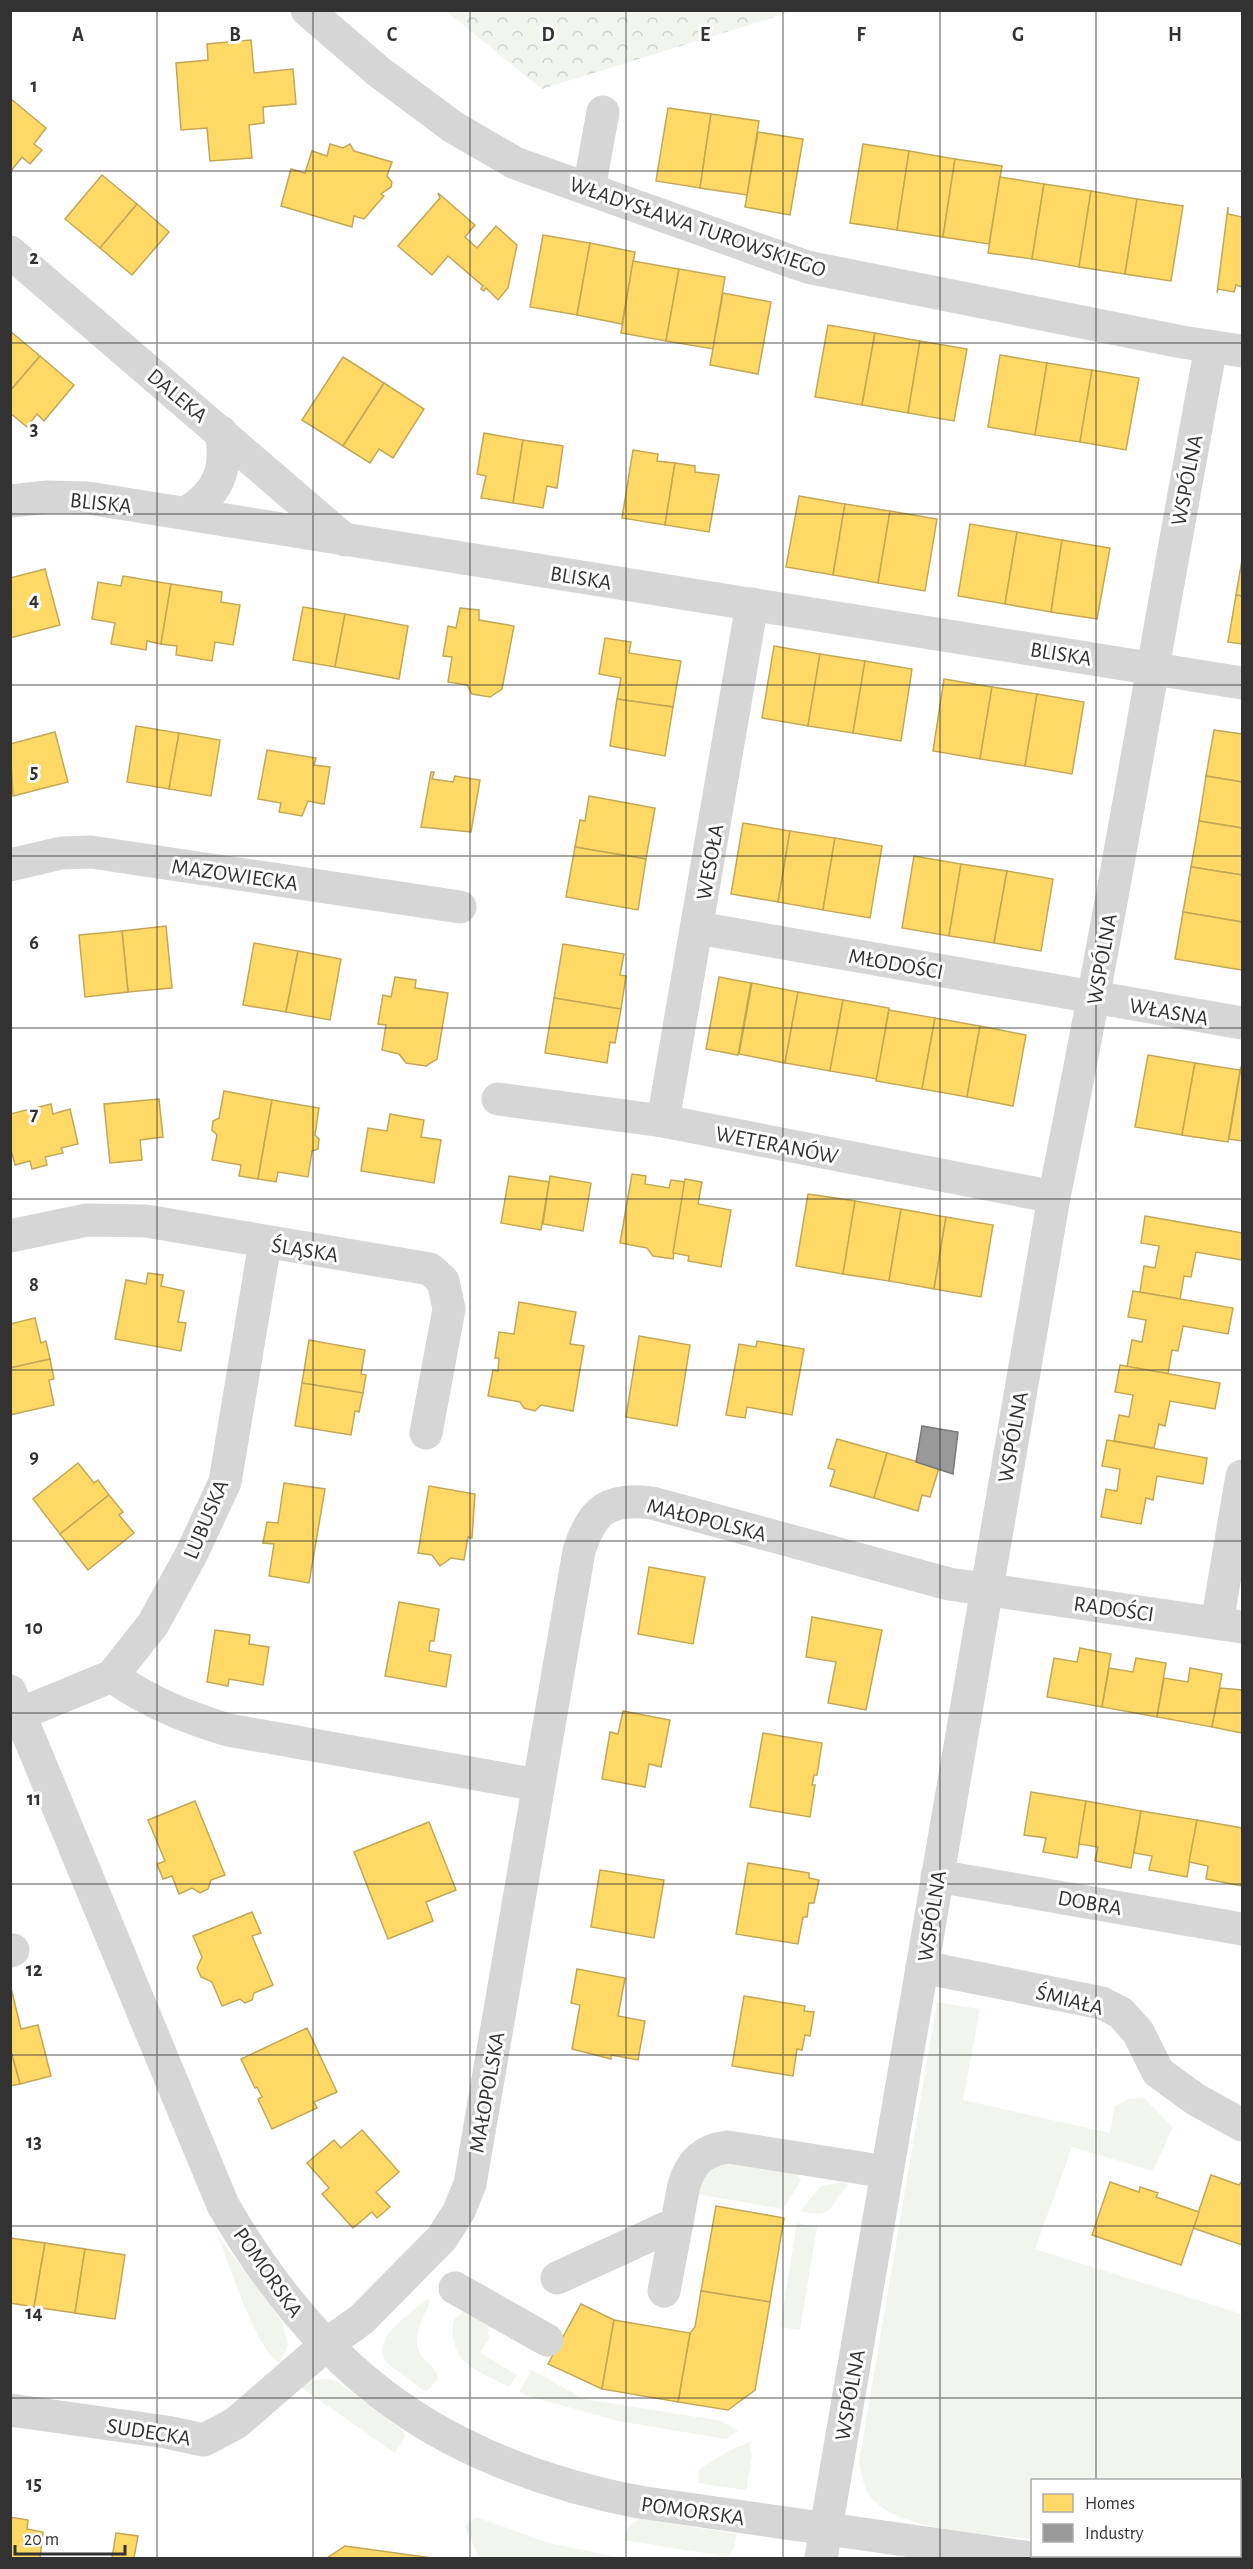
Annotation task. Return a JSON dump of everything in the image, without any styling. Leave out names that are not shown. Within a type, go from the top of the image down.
[{"type":"street","name":"WŁADYSŁAWA TUROWSKIEGO","points":[[307,10],[379,72],[453,127],[515,163],[807,267],[1210,347],[1242,351]]},
{"type":"street","points":[[589,189],[603,112]]},
{"type":"street","name":"DALEKA","points":[[10,252],[345,540]]},
{"type":"street","name":"WSPÓLNA","points":[[823,2544],[1054,1197],[1095,998],[1151,668],[1210,347]]},
{"type":"street","points":[[186,513],[209,495],[219,478],[224,460],[221,432]]},
{"type":"street","name":"BLISKA","points":[[10,501],[48,497],[88,498],[1242,683]]},
{"type":"street","name":"WESOŁA","points":[[663,1121],[752,604]]},
{"type":"street","name":"MAZOWIECKA","points":[[10,865],[61,853],[91,852],[460,907]]},
{"type":"street","name":"MŁODOŚCI","points":[[698,928],[1095,998]]},
{"type":"street","name":"WŁASNA","points":[[1095,998],[1242,1023]]},
{"type":"street","name":"WETERANÓW","points":[[498,1099],[663,1121],[1054,1197]]},
{"type":"street","name":"ŚLĄSKA","points":[[10,1236],[87,1220],[146,1221],[265,1243],[430,1269],[443,1281],[449,1309],[426,1433]]},
{"type":"street","name":"LUBUSKA","points":[[15,1702],[112,1676],[153,1624],[191,1555],[225,1482],[265,1243]]},
{"type":"street","points":[[1230,1625],[1242,1476]]},
{"type":"street","name":"MAŁOPOLSKA","points":[[326,2344],[362,2319],[442,2238],[459,2211],[466,2193],[476,2154],[579,1551],[587,1525],[607,1507],[629,1500],[652,1503],[949,1584],[986,1590]]},
{"type":"street","name":"RADOŚCI","points":[[986,1590],[1230,1625]]},
{"type":"street","points":[[112,1676],[162,1707],[228,1730],[538,1785]]},
{"type":"street","name":"POMORSKA","points":[[15,1702],[223,2205],[263,2270],[294,2312],[362,2379],[429,2426],[481,2454],[525,2473],[581,2491],[823,2544],[1031,2559]]},
{"type":"street","name":"DOBRA","points":[[937,1876],[1242,1929]]},
{"type":"street","name":"ŚMIAŁA","points":[[922,1967],[1102,2003],[1121,2013],[1138,2032],[1158,2072],[1195,2099],[1242,2126]]},
{"type":"street","points":[[664,2291],[689,2169],[701,2155],[715,2148],[728,2147],[887,2172]]},
{"type":"street","points":[[557,2278],[677,2223]]},
{"type":"street","points":[[455,2288],[548,2340]]},
{"type":"street","name":"SUDECKA","points":[[10,2410],[166,2432],[204,2440],[236,2423],[326,2344]]},
{"type":"green space","points":[[446,11],[794,11],[542,89]]},
{"type":"green space","points":[[937,2002],[980,2009],[963,2100],[1110,2133],[1115,2106],[1128,2099],[1144,2098],[1173,2127],[1153,2171],[1072,2147],[1035,2249],[1242,2314],[1242,2558],[1163,2557],[1241,2557],[1241,2479],[1031,2479],[1031,2539],[943,2529],[898,2516],[880,2506],[868,2493],[859,2462]]},
{"type":"green space","points":[[718,2162],[796,2171],[801,2181],[783,2209],[698,2194],[700,2181]]},
{"type":"green space","points":[[842,2182],[848,2184],[829,2210],[819,2214],[800,2211],[821,2186]]},
{"type":"green space","points":[[797,2223],[817,2227],[800,2330],[780,2327]]},
{"type":"green space","points":[[217,2234],[282,2322],[288,2345],[279,2363],[261,2341],[252,2323]]},
{"type":"green space","points":[[429,2298],[430,2302],[418,2331],[417,2346],[425,2360],[435,2370],[438,2379],[426,2392],[387,2363],[383,2354],[383,2345],[394,2327]]},
{"type":"green space","points":[[463,2312],[488,2324],[489,2339],[480,2353],[517,2375],[509,2387],[476,2370],[460,2355],[455,2346],[453,2334],[454,2320]]},
{"type":"green space","points":[[532,2370],[584,2399],[722,2421],[738,2431],[726,2439],[618,2421],[529,2396],[519,2392]]},
{"type":"green space","points":[[329,2379],[338,2382],[403,2431],[405,2437],[395,2453],[302,2388],[307,2381]]},
{"type":"green space","points":[[749,2442],[752,2456],[746,2490],[698,2483],[699,2469]]},
{"type":"green space","points":[[476,2517],[549,2543],[621,2558],[479,2558],[465,2526]]},
{"type":"green space","points":[[642,2519],[737,2534],[734,2548],[729,2555],[723,2556],[624,2540],[629,2526]]},
{"type":"building: Homes","points":[[251,40],[254,73],[293,69],[296,104],[263,107],[264,123],[249,125],[252,158],[210,161],[207,128],[181,130],[176,63],[208,60],[207,44]]},
{"type":"building: Homes","points":[[11,99],[46,128],[34,144],[42,150],[30,164],[22,157],[11,171]]},
{"type":"building: Homes","points":[[668,108],[711,114],[700,188],[656,181]]},
{"type":"building: Homes","points":[[711,114],[759,121],[747,195],[700,188]]},
{"type":"building: Homes","points":[[758,132],[803,139],[790,215],[745,207]]},
{"type":"building: Homes","points":[[330,144],[343,148],[350,144],[354,151],[392,162],[387,176],[392,182],[391,187],[381,194],[384,196],[364,219],[354,216],[352,227],[281,206],[291,169],[305,173],[312,151],[327,156]]},
{"type":"building: Homes","points":[[863,144],[909,151],[897,230],[850,223]]},
{"type":"building: Homes","points":[[909,151],[955,159],[943,237],[897,230]]},
{"type":"building: Homes","points":[[955,159],[1002,166],[989,244],[943,237]]},
{"type":"building: Homes","points":[[102,175],[137,204],[100,248],[65,219]]},
{"type":"building: Homes","points":[[1000,177],[1044,184],[1032,259],[988,253]]},
{"type":"building: Homes","points":[[1044,184],[1091,191],[1079,267],[1032,259]]},
{"type":"building: Homes","points":[[1091,191],[1137,199],[1125,274],[1079,267]]},
{"type":"building: Homes","points":[[438,193],[475,225],[465,237],[477,248],[496,226],[517,245],[508,288],[498,300],[486,288],[484,291],[481,289],[483,286],[448,256],[432,275],[398,246],[440,198]]},
{"type":"building: Homes","points":[[1137,199],[1183,206],[1171,281],[1125,274]]},
{"type":"building: Homes","points":[[137,204],[169,232],[132,275],[100,248]]},
{"type":"building: Homes","points":[[1228,207],[1228,214],[1242,217],[1242,287],[1236,285],[1234,292],[1218,289],[1217,293]]},
{"type":"building: Homes","points":[[543,235],[590,243],[577,315],[530,307]]},
{"type":"building: Homes","points":[[590,243],[635,252],[622,324],[577,315]]},
{"type":"building: Homes","points":[[633,261],[679,269],[666,341],[621,333]]},
{"type":"building: Homes","points":[[679,269],[725,277],[713,349],[666,341]]},
{"type":"building: Homes","points":[[723,293],[771,302],[758,374],[710,365]]},
{"type":"building: Homes","points":[[828,325],[875,333],[862,405],[815,397]]},
{"type":"building: Homes","points":[[10,331],[40,356],[10,391]]},
{"type":"building: Homes","points":[[875,333],[920,341],[908,413],[862,405]]},
{"type":"building: Homes","points":[[920,341],[967,349],[954,421],[908,413]]},
{"type":"building: Homes","points":[[1000,355],[1047,363],[1035,435],[988,427]]},
{"type":"building: Homes","points":[[40,356],[74,385],[44,421],[37,414],[27,427],[10,413],[10,391]]},
{"type":"building: Homes","points":[[343,357],[384,383],[343,446],[302,420]]},
{"type":"building: Homes","points":[[1047,363],[1092,370],[1080,442],[1035,435]]},
{"type":"building: Homes","points":[[1092,370],[1139,378],[1126,450],[1080,442]]},
{"type":"building: Homes","points":[[384,383],[424,409],[393,458],[379,449],[370,463],[343,446]]},
{"type":"building: Homes","points":[[484,433],[523,440],[513,503],[481,498],[486,476],[477,474]]},
{"type":"building: Homes","points":[[523,440],[563,446],[557,488],[547,486],[543,508],[513,503]]},
{"type":"building: Homes","points":[[633,450],[658,454],[657,461],[675,463],[665,525],[622,518]]},
{"type":"building: Homes","points":[[675,463],[695,466],[695,472],[719,475],[709,532],[665,525]]},
{"type":"building: Homes","points":[[799,496],[845,504],[833,575],[786,567]]},
{"type":"building: Homes","points":[[845,504],[890,511],[878,583],[833,575]]},
{"type":"building: Homes","points":[[890,511],[937,519],[925,591],[878,583]]},
{"type":"building: Homes","points":[[970,524],[1017,532],[1005,604],[958,596]]},
{"type":"building: Homes","points":[[1017,532],[1062,540],[1051,612],[1005,604]]},
{"type":"building: Homes","points":[[1062,540],[1110,548],[1097,619],[1051,612]]},
{"type":"building: Homes","points":[[1242,560],[1242,596],[1236,595]]},
{"type":"building: Homes","points":[[45,569],[60,625],[10,638],[10,578]]},
{"type":"building: Homes","points":[[123,576],[171,584],[161,644],[147,641],[146,650],[111,644],[115,623],[92,619],[98,582],[121,586]]},
{"type":"building: Homes","points":[[171,584],[222,592],[221,602],[240,605],[233,645],[215,642],[212,661],[176,655],[177,646],[161,644]]},
{"type":"building: Homes","points":[[1236,595],[1242,596],[1242,644],[1228,642]]},
{"type":"building: Homes","points":[[303,607],[345,614],[335,667],[293,660]]},
{"type":"building: Homes","points":[[460,608],[479,610],[479,620],[514,626],[502,689],[490,697],[472,694],[467,685],[448,682],[452,657],[443,656],[448,626],[456,628]]},
{"type":"building: Homes","points":[[345,614],[408,626],[399,679],[335,667]]},
{"type":"building: Homes","points":[[605,638],[631,642],[629,653],[681,661],[673,707],[617,699],[621,678],[599,674]]},
{"type":"building: Homes","points":[[774,646],[820,654],[808,726],[762,718]]},
{"type":"building: Homes","points":[[820,654],[865,661],[853,733],[808,726]]},
{"type":"building: Homes","points":[[865,661],[912,669],[901,741],[853,733]]},
{"type":"building: Homes","points":[[944,679],[992,687],[980,759],[933,751]]},
{"type":"building: Homes","points":[[992,687],[1037,694],[1025,766],[980,759]]},
{"type":"building: Homes","points":[[1037,694],[1084,702],[1072,774],[1025,766]]},
{"type":"building: Homes","points":[[617,699],[673,707],[665,756],[610,746]]},
{"type":"building: Homes","points":[[136,726],[179,733],[169,789],[127,782]]},
{"type":"building: Homes","points":[[1214,730],[1242,734],[1242,782],[1206,776]]},
{"type":"building: Homes","points":[[55,732],[68,782],[13,796],[10,744]]},
{"type":"building: Homes","points":[[179,733],[220,740],[211,796],[169,789]]},
{"type":"building: Homes","points":[[267,750],[316,758],[314,765],[330,767],[324,804],[308,801],[302,816],[279,812],[281,803],[258,799]]},
{"type":"building: Homes","points":[[431,772],[434,772],[432,779],[453,782],[455,776],[480,780],[471,832],[421,827]]},
{"type":"building: Homes","points":[[1206,776],[1242,782],[1242,828],[1199,821]]},
{"type":"building: Homes","points":[[589,796],[655,808],[646,859],[575,847],[580,820],[585,821]]},
{"type":"building: Homes","points":[[1199,821],[1242,828],[1242,875],[1191,867]]},
{"type":"building: Homes","points":[[743,823],[790,831],[778,902],[731,894]]},
{"type":"building: Homes","points":[[790,831],[835,838],[823,910],[778,902]]},
{"type":"building: Homes","points":[[835,838],[882,846],[870,918],[823,910]]},
{"type":"building: Homes","points":[[575,847],[646,859],[638,910],[566,897]]},
{"type":"building: Homes","points":[[914,856],[961,864],[949,936],[902,928]]},
{"type":"building: Homes","points":[[961,864],[1007,871],[994,943],[949,936]]},
{"type":"building: Homes","points":[[1191,867],[1242,875],[1242,922],[1183,912]]},
{"type":"building: Homes","points":[[1007,871],[1053,879],[1041,951],[994,943]]},
{"type":"building: Homes","points":[[1183,912],[1242,922],[1242,970],[1175,959]]},
{"type":"building: Homes","points":[[166,926],[172,988],[128,992],[122,931]]},
{"type":"building: Homes","points":[[122,931],[128,992],[85,997],[79,935]]},
{"type":"building: Homes","points":[[254,943],[298,951],[286,1012],[243,1005]]},
{"type":"building: Homes","points":[[563,944],[624,954],[620,975],[626,976],[621,1009],[554,998]]},
{"type":"building: Homes","points":[[298,951],[341,959],[330,1020],[286,1012]]},
{"type":"building: Homes","points":[[395,977],[416,980],[415,988],[448,993],[437,1059],[426,1066],[406,1063],[399,1054],[382,1050],[386,1025],[378,1024],[383,995],[391,997]]},
{"type":"building: Homes","points":[[719,977],[751,983],[738,1055],[706,1049]]},
{"type":"building: Homes","points":[[752,983],[798,992],[785,1063],[739,1054]]},
{"type":"building: Homes","points":[[798,992],[843,1000],[830,1071],[785,1063]]},
{"type":"building: Homes","points":[[554,998],[621,1009],[615,1043],[610,1042],[607,1063],[545,1053]]},
{"type":"building: Homes","points":[[843,1000],[889,1008],[877,1079],[830,1071]]},
{"type":"building: Homes","points":[[889,1010],[935,1018],[922,1089],[876,1081]]},
{"type":"building: Homes","points":[[935,1018],[980,1026],[967,1097],[922,1089]]},
{"type":"building: Homes","points":[[980,1026],[1026,1035],[1013,1106],[967,1097]]},
{"type":"building: Homes","points":[[1148,1055],[1195,1063],[1182,1135],[1135,1127]]},
{"type":"building: Homes","points":[[1195,1063],[1240,1070],[1228,1142],[1182,1135]]},
{"type":"building: Homes","points":[[1242,1067],[1242,1141],[1229,1139]]},
{"type":"building: Homes","points":[[224,1091],[272,1100],[258,1179],[239,1176],[241,1165],[212,1160],[217,1135],[212,1130],[213,1121],[219,1118]]},
{"type":"building: Homes","points":[[159,1099],[163,1137],[140,1140],[142,1160],[110,1163],[104,1104]]},
{"type":"building: Homes","points":[[272,1100],[319,1108],[315,1135],[319,1139],[318,1149],[312,1151],[308,1177],[278,1172],[276,1182],[258,1179]]},
{"type":"building: Homes","points":[[51,1104],[53,1114],[70,1109],[78,1144],[61,1148],[63,1153],[45,1157],[47,1165],[32,1169],[30,1161],[15,1165],[10,1146],[10,1114]]},
{"type":"building: Homes","points":[[390,1114],[424,1120],[421,1137],[441,1140],[434,1183],[361,1171],[368,1128],[387,1131]]},
{"type":"building: Homes","points":[[632,1174],[646,1176],[645,1184],[669,1188],[671,1180],[685,1182],[673,1259],[653,1256],[647,1248],[620,1243]]},
{"type":"building: Homes","points":[[509,1176],[549,1182],[541,1230],[501,1223]]},
{"type":"building: Homes","points":[[550,1176],[591,1183],[583,1231],[543,1224]]},
{"type":"building: Homes","points":[[685,1179],[702,1182],[698,1204],[731,1210],[721,1267],[688,1261],[689,1256],[673,1253]]},
{"type":"building: Homes","points":[[808,1194],[855,1201],[843,1274],[796,1266]]},
{"type":"building: Homes","points":[[855,1201],[901,1209],[889,1281],[843,1274]]},
{"type":"building: Homes","points":[[901,1209],[946,1217],[934,1289],[889,1281]]},
{"type":"building: Homes","points":[[1145,1216],[1242,1233],[1242,1260],[1196,1252],[1191,1277],[1184,1276],[1180,1299],[1140,1292],[1144,1266],[1155,1268],[1159,1246],[1141,1243]]},
{"type":"building: Homes","points":[[946,1217],[993,1225],[981,1297],[934,1289]]},
{"type":"building: Homes","points":[[148,1273],[163,1275],[161,1286],[184,1291],[178,1322],[186,1323],[181,1351],[115,1339],[126,1280],[146,1284]]},
{"type":"building: Homes","points":[[1133,1291],[1233,1308],[1228,1334],[1183,1326],[1178,1351],[1172,1350],[1168,1374],[1127,1367],[1132,1340],[1142,1342],[1146,1320],[1128,1317]]},
{"type":"building: Homes","points":[[519,1302],[576,1312],[570,1344],[584,1346],[573,1411],[541,1405],[535,1411],[524,1408],[520,1402],[488,1396],[493,1370],[498,1371],[499,1358],[495,1358],[499,1332],[514,1334]]},
{"type":"building: Homes","points":[[35,1318],[41,1343],[46,1341],[50,1359],[10,1368],[10,1324]]},
{"type":"building: Homes","points":[[639,1336],[690,1345],[677,1426],[626,1417]]},
{"type":"building: Homes","points":[[309,1340],[365,1350],[361,1374],[366,1375],[363,1393],[302,1383]]},
{"type":"building: Homes","points":[[757,1341],[804,1349],[792,1415],[747,1407],[745,1418],[726,1415],[739,1344],[756,1347]]},
{"type":"building: Homes","points":[[50,1359],[54,1379],[49,1380],[54,1405],[10,1415],[10,1368]]},
{"type":"building: Homes","points":[[1120,1365],[1220,1383],[1215,1409],[1170,1401],[1165,1426],[1159,1424],[1154,1448],[1114,1441],[1119,1415],[1129,1417],[1133,1395],[1115,1392]]},
{"type":"building: Homes","points":[[302,1383],[363,1393],[359,1412],[355,1411],[351,1435],[295,1426]]},
{"type":"building: Homes","points":[[837,1439],[887,1453],[874,1498],[830,1486],[835,1470],[828,1468]]},
{"type":"building: Homes","points":[[1107,1440],[1207,1458],[1203,1484],[1157,1476],[1153,1500],[1146,1498],[1141,1524],[1101,1517],[1106,1489],[1117,1491],[1120,1469],[1102,1466]]},
{"type":"building: Homes","points":[[887,1453],[939,1468],[930,1497],[922,1495],[918,1511],[874,1498]]},
{"type":"building: Homes","points":[[78,1463],[94,1483],[98,1480],[109,1495],[60,1534],[33,1499]]},
{"type":"building: Homes","points":[[284,1483],[325,1489],[309,1583],[269,1576],[274,1544],[263,1543],[267,1522],[278,1523]]},
{"type":"building: Homes","points":[[429,1486],[475,1494],[472,1538],[468,1537],[464,1560],[451,1558],[440,1566],[432,1555],[418,1553]]},
{"type":"building: Homes","points":[[109,1495],[123,1512],[119,1515],[134,1533],[88,1570],[60,1534]]},
{"type":"building: Homes","points":[[649,1567],[705,1577],[693,1644],[638,1634]]},
{"type":"building: Homes","points":[[399,1602],[439,1609],[434,1641],[430,1641],[429,1651],[451,1655],[446,1687],[385,1676]]},
{"type":"building: Homes","points":[[812,1617],[882,1630],[866,1710],[828,1703],[836,1662],[806,1657]]},
{"type":"building: Homes","points":[[215,1630],[250,1635],[249,1644],[269,1647],[263,1685],[229,1679],[228,1686],[207,1682]]},
{"type":"building: Homes","points":[[1080,1648],[1111,1654],[1102,1707],[1047,1697],[1054,1658],[1077,1662]]},
{"type":"building: Homes","points":[[1136,1658],[1166,1663],[1157,1717],[1102,1707],[1109,1668],[1133,1672]]},
{"type":"building: Homes","points":[[1190,1668],[1222,1674],[1212,1727],[1157,1717],[1164,1678],[1188,1682]]},
{"type":"building: Homes","points":[[1220,1688],[1242,1690],[1242,1733],[1212,1727]]},
{"type":"building: Homes","points":[[623,1711],[670,1720],[661,1767],[649,1764],[645,1787],[602,1779],[610,1732],[618,1734]]},
{"type":"building: Homes","points":[[763,1733],[822,1743],[817,1775],[814,1775],[812,1785],[815,1785],[810,1817],[750,1807]]},
{"type":"building: Homes","points":[[1031,1792],[1086,1801],[1077,1858],[1043,1852],[1046,1838],[1024,1835]]},
{"type":"building: Homes","points":[[195,1801],[225,1875],[211,1880],[208,1889],[200,1893],[192,1888],[179,1894],[172,1876],[163,1879],[157,1864],[165,1861],[148,1820]]},
{"type":"building: Homes","points":[[1086,1801],[1141,1811],[1131,1868],[1095,1861],[1098,1847],[1079,1844]]},
{"type":"building: Homes","points":[[1141,1811],[1197,1820],[1187,1877],[1149,1870],[1152,1856],[1134,1853]]},
{"type":"building: Homes","points":[[1197,1820],[1242,1828],[1242,1886],[1206,1879],[1208,1866],[1189,1862]]},
{"type":"building: Homes","points":[[429,1822],[456,1890],[426,1902],[433,1921],[388,1939],[354,1852]]},
{"type":"building: Homes","points":[[748,1863],[809,1873],[809,1878],[819,1880],[814,1903],[809,1903],[807,1917],[803,1917],[798,1944],[736,1934]]},
{"type":"building: Homes","points":[[600,1870],[664,1880],[654,1938],[591,1927]]},
{"type":"building: Homes","points":[[252,1912],[261,1933],[252,1936],[273,1985],[254,1993],[252,2000],[245,2003],[240,1999],[222,2006],[212,1982],[201,1977],[197,1968],[202,1957],[193,1936]]},
{"type":"building: Homes","points":[[577,1969],[625,1978],[618,2016],[645,2021],[638,2060],[611,2055],[611,2059],[572,2049],[580,2005],[571,2003]]},
{"type":"building: Homes","points":[[11,1988],[21,2029],[38,2025],[51,2076],[20,2084],[10,2048]]},
{"type":"building: Homes","points":[[744,1996],[805,2006],[804,2011],[814,2012],[810,2036],[805,2035],[802,2050],[797,2049],[793,2076],[732,2066]]},
{"type":"building: Homes","points":[[307,2028],[337,2092],[314,2102],[317,2108],[272,2129],[258,2099],[262,2097],[241,2059]]},
{"type":"building: Homes","points":[[10,2048],[20,2084],[10,2086]]},
{"type":"building: Homes","points":[[362,2130],[399,2172],[376,2192],[390,2207],[377,2218],[372,2212],[353,2228],[322,2194],[329,2188],[307,2163],[334,2140],[341,2148]]},
{"type":"building: Homes","points":[[1211,2175],[1239,2185],[1242,2181],[1242,2245],[1193,2228]]},
{"type":"building: Homes","points":[[1110,2182],[1139,2192],[1140,2187],[1158,2193],[1156,2197],[1199,2212],[1181,2265],[1092,2235]]},
{"type":"building: Homes","points":[[716,2206],[784,2218],[770,2302],[701,2291]]},
{"type":"building: Homes","points":[[10,2238],[45,2243],[34,2307],[10,2303]]},
{"type":"building: Homes","points":[[45,2243],[85,2249],[75,2313],[34,2307]]},
{"type":"building: Homes","points":[[85,2249],[125,2255],[115,2319],[75,2313]]},
{"type":"building: Homes","points":[[701,2291],[770,2302],[755,2390],[728,2410],[678,2402],[690,2333],[695,2327]]},
{"type":"building: Homes","points":[[581,2304],[614,2320],[602,2389],[548,2364]]},
{"type":"building: Homes","points":[[614,2320],[690,2333],[678,2402],[602,2389]]},
{"type":"building: Homes","points":[[10,2517],[28,2520],[27,2529],[43,2532],[40,2558],[10,2558]]},
{"type":"building: Homes","points":[[116,2533],[138,2536],[134,2558],[112,2558]]},
{"type":"building: Homes","points":[[345,2546],[432,2558],[327,2558]]},
{"type":"building: Industry","points":[[922,1426],[958,1432],[953,1474],[916,1462]]}]
